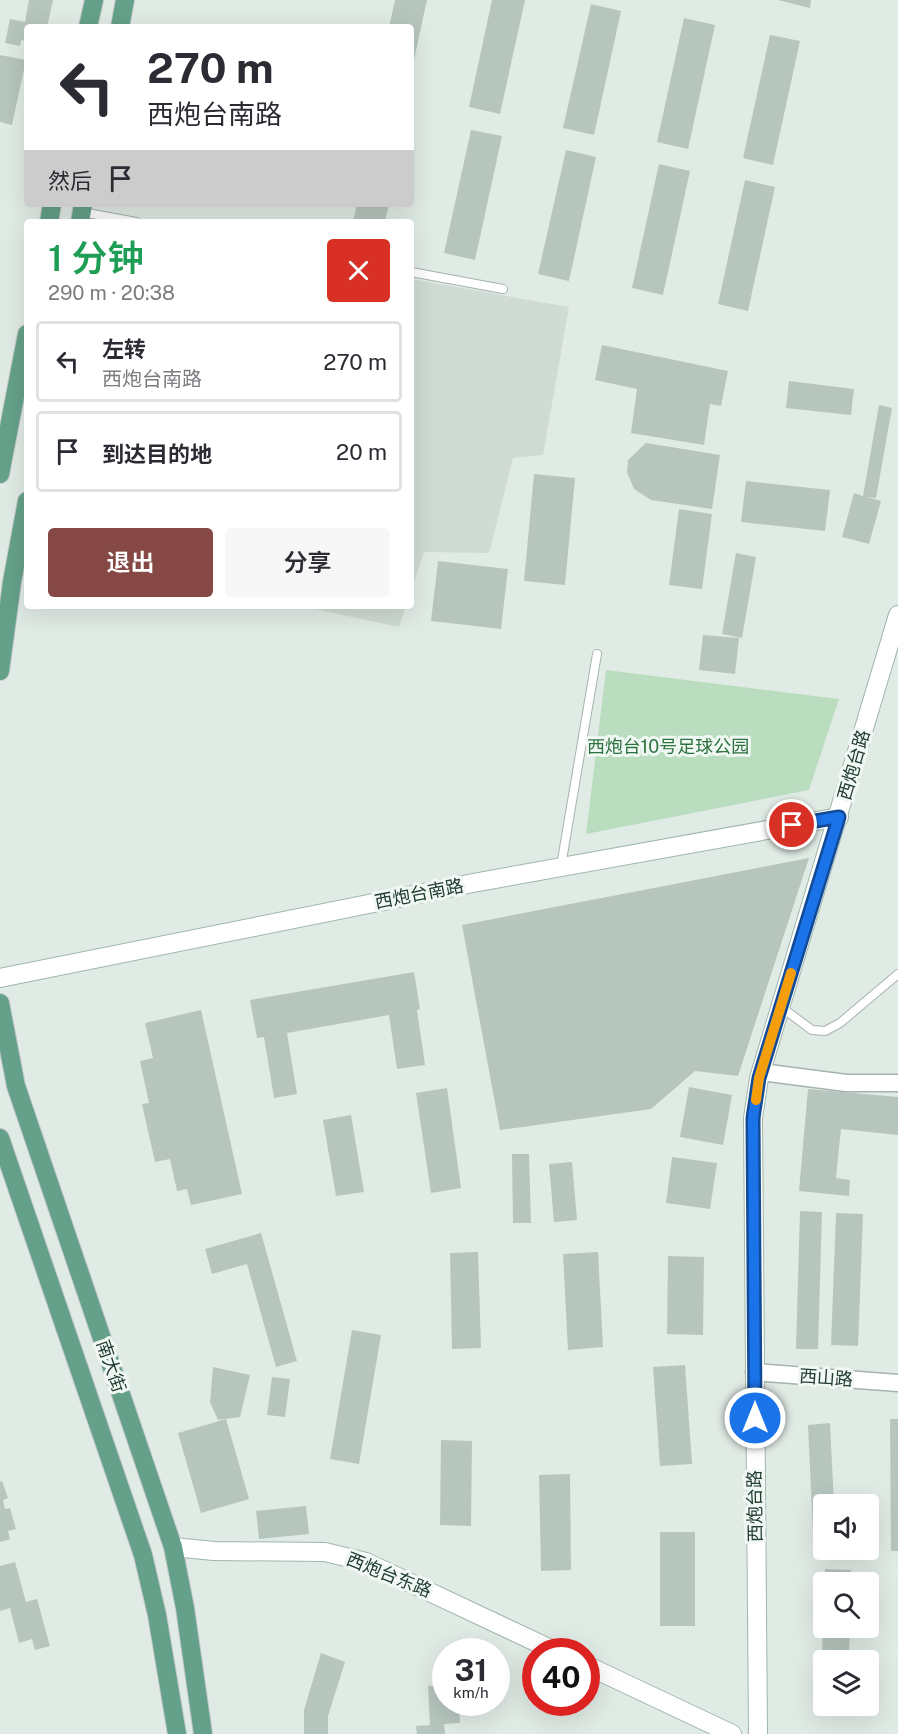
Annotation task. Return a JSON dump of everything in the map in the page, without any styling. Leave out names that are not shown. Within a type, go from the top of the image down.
[{"type":"main road","points":[[89,24],[94,0]]},
{"type":"main road","points":[[121,24],[125,0]]},
{"type":"main road","points":[[0,474],[24,350]]},
{"type":"main road","points":[[0,671],[12,582],[24,517]]},
{"type":"main road","name":"南大街","points":[[0,1004],[16,1086],[173,1547],[186,1608],[202,1734]]},
{"type":"main road","name":"南大街","points":[[0,1138],[143,1555],[157,1615],[177,1734]]},
{"type":"street","name":"西炮台路","points":[[758,1734],[753,1118],[761,1072],[898,615]]},
{"type":"street","name":"西炮台南路","points":[[0,978],[473,883],[839,817]]},
{"type":"street","points":[[761,1072],[846,1083],[898,1083]]},
{"type":"street","name":"西山路","points":[[754,1372],[898,1383]]},
{"type":"street","name":"西炮台东路","points":[[173,1547],[214,1551],[325,1552],[366,1562],[527,1638]]},
{"type":"street","points":[[600,1672],[732,1734]]},
{"type":"lane","points":[[81,213],[118,219]]},
{"type":"lane","points":[[414,273],[503,289]]},
{"type":"lane","points":[[561,867],[597,654]]},
{"type":"lane","points":[[781,1007],[812,1030],[825,1031],[840,1023],[898,974]]},
{"type":"shaded area","points":[[414,280],[569,307],[543,455],[513,458],[489,553],[424,552],[414,581]]},
{"type":"shaded area","points":[[315,609],[405,609],[399,627]]},
{"type":"green space","name":"西炮台10号足球公园","points":[[606,670],[839,699],[809,790],[586,834]]},
{"type":"building","points":[[29,0],[53,0],[48,24],[24,24],[24,40],[21,40],[20,46],[5,43],[10,19],[25,22]]},
{"type":"building","points":[[395,0],[427,0],[414,60],[414,24],[390,24]]},
{"type":"building","points":[[492,0],[525,0],[500,114],[469,107]]},
{"type":"building","points":[[778,0],[811,0],[810,8]]},
{"type":"building","points":[[591,4],[621,11],[594,135],[563,128]]},
{"type":"building","points":[[684,18],[715,25],[688,149],[657,142]]},
{"type":"building","points":[[770,35],[800,41],[773,165],[743,158]]},
{"type":"building","points":[[0,55],[24,60],[24,69],[12,125],[0,122]]},
{"type":"building","points":[[471,130],[502,136],[475,260],[444,253]]},
{"type":"building","points":[[566,150],[596,157],[569,281],[538,274]]},
{"type":"building","points":[[659,164],[690,171],[663,295],[632,288]]},
{"type":"building","points":[[745,180],[775,187],[748,311],[718,304]]},
{"type":"building","points":[[356,207],[388,207],[386,219],[354,219]]},
{"type":"building","points":[[602,345],[728,371],[721,406],[710,404],[704,445],[631,433],[637,389],[595,380]]},
{"type":"building","points":[[789,381],[854,389],[851,415],[786,408]]},
{"type":"building","points":[[879,405],[892,408],[876,498],[867,497],[881,501],[869,544],[842,537],[854,493],[863,496]]},
{"type":"building","points":[[646,443],[720,455],[712,509],[651,500],[634,489],[627,472],[628,460]]},
{"type":"building","points":[[534,474],[575,478],[565,585],[524,581]]},
{"type":"building","points":[[746,481],[830,490],[825,531],[741,522]]},
{"type":"building","points":[[679,509],[712,514],[702,589],[669,585]]},
{"type":"building","points":[[736,553],[756,557],[742,638],[722,634]]},
{"type":"building","points":[[438,561],[508,569],[501,629],[431,621]]},
{"type":"building","points":[[703,635],[739,638],[735,674],[699,670]]},
{"type":"building","points":[[809,858],[738,1076],[695,1071],[651,1109],[500,1130],[462,925]]},
{"type":"building","points":[[414,972],[425,1065],[397,1069],[389,1015],[287,1033],[297,1094],[274,1098],[264,1037],[257,1038],[250,1000]]},
{"type":"building","points":[[201,1010],[242,1194],[191,1205],[187,1189],[177,1191],[170,1159],[155,1162],[142,1104],[149,1103],[140,1061],[153,1058],[145,1023]]},
{"type":"building","points":[[689,1087],[732,1095],[723,1145],[680,1137]]},
{"type":"building","points":[[447,1088],[461,1188],[431,1193],[416,1093]]},
{"type":"building","points":[[808,1089],[898,1097],[898,1135],[841,1129],[836,1178],[850,1180],[849,1196],[799,1191]]},
{"type":"building","points":[[351,1115],[364,1192],[336,1196],[323,1120]]},
{"type":"building","points":[[512,1154],[529,1154],[531,1223],[513,1223]]},
{"type":"building","points":[[672,1157],[717,1163],[710,1209],[666,1203]]},
{"type":"building","points":[[572,1162],[577,1220],[554,1222],[549,1164]]},
{"type":"building","points":[[800,1211],[822,1212],[818,1349],[796,1349]]},
{"type":"building","points":[[836,1213],[863,1214],[858,1346],[831,1345]]},
{"type":"building","points":[[261,1233],[297,1361],[276,1367],[247,1264],[212,1274],[205,1249]]},
{"type":"building","points":[[478,1252],[481,1348],[452,1349],[450,1253]]},
{"type":"building","points":[[598,1252],[603,1347],[568,1350],[563,1254]]},
{"type":"building","points":[[668,1256],[704,1257],[703,1335],[667,1334]]},
{"type":"building","points":[[352,1330],[381,1335],[359,1464],[330,1459]]},
{"type":"building","points":[[685,1365],[692,1464],[660,1466],[653,1367]]},
{"type":"building","points":[[213,1367],[250,1375],[240,1417],[218,1420],[210,1402]]},
{"type":"building","points":[[272,1377],[290,1379],[285,1417],[267,1415]]},
{"type":"building","points":[[226,1419],[249,1499],[201,1513],[178,1433]]},
{"type":"building","points":[[890,1419],[898,1419],[898,1551],[891,1551]]},
{"type":"building","points":[[830,1423],[834,1494],[813,1494],[813,1533],[808,1425]]},
{"type":"building","points":[[441,1440],[472,1441],[471,1526],[440,1525]]},
{"type":"building","points":[[570,1474],[571,1570],[541,1571],[539,1475]]},
{"type":"building","points":[[2,1481],[8,1498],[3,1500],[5,1509],[10,1508],[16,1529],[8,1531],[10,1539],[0,1542],[0,1482]]},
{"type":"building","points":[[306,1506],[309,1534],[259,1539],[256,1511]]},
{"type":"building","points":[[660,1532],[695,1532],[695,1626],[660,1626]]},
{"type":"building","points":[[15,1562],[26,1602],[37,1599],[50,1646],[35,1650],[32,1639],[19,1643],[10,1608],[0,1611],[0,1566]]},
{"type":"building","points":[[825,1569],[851,1570],[851,1572],[825,1572]]},
{"type":"building","points":[[823,1638],[850,1638],[849,1650],[822,1650]]},
{"type":"building","points":[[321,1653],[345,1662],[328,1716],[328,1734],[304,1734],[304,1710]]},
{"type":"building","points":[[428,1686],[432,1686],[432,1716],[460,1716],[460,1723],[444,1724],[445,1734],[417,1734],[416,1726],[430,1725]]},
{"type":"slow traffic","points":[[756,1100],[759,1078],[791,973]]},
{"type":"route","points":[[755,1418],[753,1118],[759,1078],[839,817],[792,825]]}]
